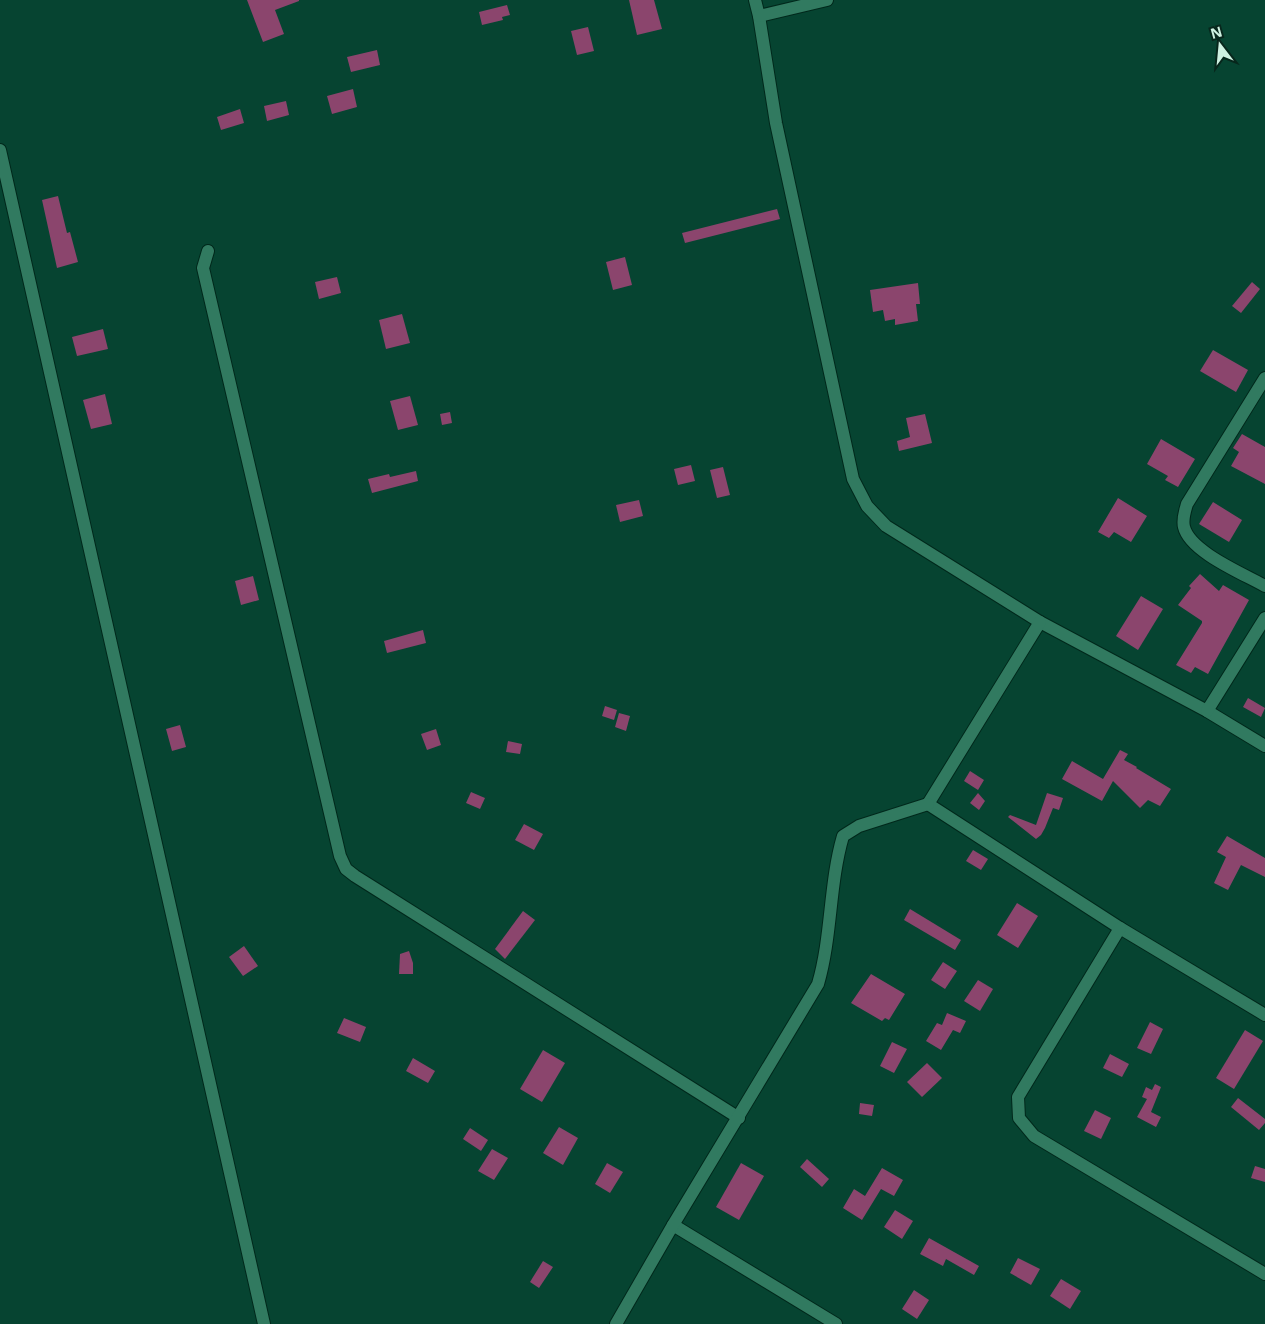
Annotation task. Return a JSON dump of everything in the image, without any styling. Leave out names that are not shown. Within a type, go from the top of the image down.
[{"type":"street","points":[[755,0],[776,123],[853,479],[867,506],[886,526],[1040,622],[1207,711],[1265,746]]},
{"type":"street","points":[[759,16],[826,0]]},
{"type":"street","points":[[0,150],[264,1324]]},
{"type":"street","points":[[208,251],[203,268],[340,856],[346,869],[739,1118]]},
{"type":"street","points":[[1265,378],[1187,504],[1184,515],[1184,528],[1191,540],[1202,551],[1265,586]]},
{"type":"street","points":[[1207,711],[1265,618]]},
{"type":"street","points":[[616,1324],[673,1225],[818,984],[826,952],[837,856],[842,836],[858,826],[928,804],[1040,622]]},
{"type":"street","points":[[928,804],[1120,928],[1265,1015]]},
{"type":"street","points":[[1120,928],[1018,1097],[1020,1118],[1034,1136],[1265,1274]]},
{"type":"street","points":[[673,1225],[836,1324]]},
{"type":"building","points":[[247,0],[299,1],[275,10],[284,34],[263,42]]},
{"type":"building","points":[[629,0],[654,0],[662,29],[637,35]]},
{"type":"building","points":[[507,5],[510,15],[502,17],[503,20],[482,25],[479,12]]},
{"type":"building","points":[[588,27],[594,51],[577,55],[571,31]]},
{"type":"building","points":[[377,50],[380,65],[351,72],[347,57]]},
{"type":"building","points":[[353,89],[357,107],[332,114],[327,96]]},
{"type":"building","points":[[286,101],[289,115],[267,121],[264,106]]},
{"type":"building","points":[[240,109],[244,123],[221,130],[217,117]]},
{"type":"building","points":[[58,196],[67,233],[70,232],[78,262],[57,268],[42,200]]},
{"type":"building","points":[[777,209],[780,219],[685,243],[682,233]]},
{"type":"building","points":[[625,257],[632,285],[613,290],[606,262]]},
{"type":"building","points":[[337,277],[341,293],[319,299],[315,282]]},
{"type":"building","points":[[1252,282],[1260,289],[1241,313],[1232,306]]},
{"type":"building","points":[[918,283],[920,304],[916,304],[918,321],[895,325],[895,319],[885,321],[883,310],[873,312],[870,290]]},
{"type":"building","points":[[402,314],[410,343],[386,349],[379,320]]},
{"type":"building","points":[[103,329],[108,349],[77,356],[72,337]]},
{"type":"building","points":[[1213,350],[1248,370],[1236,392],[1200,371]]},
{"type":"building","points":[[105,394],[112,424],[91,429],[83,400]]},
{"type":"building","points":[[410,396],[418,425],[398,430],[390,401]]},
{"type":"building","points":[[450,412],[452,423],[442,425],[440,414]]},
{"type":"building","points":[[925,414],[932,443],[899,451],[897,441],[910,437],[906,418]]},
{"type":"building","points":[[1242,434],[1265,447],[1265,484],[1231,466],[1239,452],[1233,448]]},
{"type":"building","points":[[1161,439],[1195,459],[1178,487],[1165,480],[1168,476],[1147,464]]},
{"type":"building","points":[[691,465],[695,481],[678,485],[674,469]]},
{"type":"building","points":[[723,467],[730,495],[717,498],[710,470]]},
{"type":"building","points":[[416,471],[418,481],[372,493],[368,479],[389,474],[390,477]]},
{"type":"building","points":[[1118,498],[1147,516],[1131,542],[1114,532],[1109,538],[1098,532]]},
{"type":"building","points":[[639,500],[643,516],[620,522],[616,505]]},
{"type":"building","points":[[1213,502],[1242,520],[1229,542],[1199,524]]},
{"type":"building","points":[[1200,574],[1219,591],[1223,585],[1249,600],[1208,674],[1195,667],[1191,673],[1176,665],[1202,623],[1202,621],[1178,605],[1191,588],[1189,586]]},
{"type":"building","points":[[253,576],[259,600],[241,605],[235,581]]},
{"type":"building","points":[[1141,596],[1163,609],[1138,650],[1116,636]]},
{"type":"building","points":[[423,630],[426,643],[387,653],[384,641]]},
{"type":"building","points":[[1248,698],[1265,708],[1261,717],[1243,707]]},
{"type":"building","points":[[605,706],[617,710],[614,720],[602,716]]},
{"type":"building","points":[[619,713],[630,716],[626,731],[615,727]]},
{"type":"building","points":[[180,725],[186,747],[172,751],[166,729]]},
{"type":"building","points":[[436,729],[441,745],[427,750],[421,734]]},
{"type":"building","points":[[508,741],[522,744],[520,754],[506,752]]},
{"type":"building","points":[[1120,750],[1128,754],[1124,760],[1171,789],[1160,806],[1148,800],[1140,808],[1113,781],[1102,801],[1062,779],[1072,761],[1103,779]]},
{"type":"building","points":[[970,771],[984,780],[978,790],[964,781]]},
{"type":"building","points":[[471,792],[485,798],[480,809],[466,803]]},
{"type":"building","points":[[978,793],[985,801],[979,810],[970,803]]},
{"type":"building","points":[[1047,793],[1063,798],[1059,810],[1053,808],[1045,828],[1036,839],[1008,817],[1010,815],[1036,825]]},
{"type":"building","points":[[524,824],[543,834],[534,850],[515,840]]},
{"type":"building","points":[[1227,836],[1265,858],[1265,877],[1241,865],[1228,890],[1214,883],[1226,857],[1217,852]]},
{"type":"building","points":[[973,850],[988,859],[981,870],[966,861]]},
{"type":"building","points":[[1017,903],[1038,916],[1018,948],[997,935]]},
{"type":"building","points":[[910,909],[961,940],[955,950],[904,920]]},
{"type":"building","points":[[523,911],[535,920],[505,959],[495,949]]},
{"type":"building","points":[[244,946],[258,966],[243,976],[229,957]]},
{"type":"building","points":[[409,951],[413,963],[413,974],[399,974],[400,954]]},
{"type":"building","points":[[943,962],[957,971],[945,989],[931,980]]},
{"type":"building","points":[[871,974],[905,994],[889,1020],[885,1018],[882,1021],[851,1003]]},
{"type":"building","points":[[978,980],[993,989],[980,1011],[964,1001]]},
{"type":"building","points":[[947,1013],[966,1021],[960,1033],[953,1030],[941,1050],[926,1041],[937,1023],[942,1025]]},
{"type":"building","points":[[344,1018],[366,1027],[360,1042],[337,1033]]},
{"type":"building","points":[[1150,1022],[1163,1029],[1151,1054],[1137,1048]]},
{"type":"building","points":[[1245,1030],[1263,1041],[1234,1089],[1216,1078]]},
{"type":"building","points":[[892,1042],[907,1049],[894,1073],[880,1066]]},
{"type":"building","points":[[543,1050],[565,1063],[542,1102],[520,1089]]},
{"type":"building","points":[[1110,1054],[1129,1064],[1122,1077],[1103,1068]]},
{"type":"building","points":[[413,1058],[435,1071],[428,1083],[406,1071]]},
{"type":"building","points":[[927,1063],[942,1078],[922,1097],[907,1082]]},
{"type":"building","points":[[1155,1084],[1161,1087],[1151,1112],[1161,1117],[1156,1127],[1137,1117],[1147,1099],[1142,1097],[1146,1087],[1152,1090]]},
{"type":"building","points":[[1238,1098],[1265,1119],[1265,1123],[1259,1130],[1231,1107]]},
{"type":"building","points":[[860,1103],[874,1105],[872,1116],[859,1114]]},
{"type":"building","points":[[1095,1110],[1111,1118],[1101,1139],[1084,1131]]},
{"type":"building","points":[[559,1127],[578,1138],[563,1165],[543,1153]]},
{"type":"building","points":[[470,1128],[488,1140],[481,1151],[463,1139]]},
{"type":"building","points":[[492,1149],[508,1158],[494,1180],[478,1171]]},
{"type":"building","points":[[807,1159],[829,1179],[822,1187],[800,1167]]},
{"type":"building","points":[[607,1163],[623,1172],[610,1193],[595,1184]]},
{"type":"building","points":[[741,1163],[764,1176],[739,1220],[716,1207]]},
{"type":"building","points":[[1255,1166],[1265,1169],[1265,1182],[1251,1178]]},
{"type":"building","points":[[882,1168],[903,1180],[894,1196],[881,1189],[862,1220],[843,1208],[854,1189],[865,1196]]},
{"type":"building","points":[[895,1210],[913,1221],[902,1239],[884,1227]]},
{"type":"building","points":[[929,1238],[979,1266],[974,1275],[946,1259],[943,1266],[920,1254]]},
{"type":"building","points":[[1018,1258],[1040,1269],[1031,1285],[1010,1273]]},
{"type":"building","points":[[543,1261],[553,1267],[539,1288],[530,1282]]},
{"type":"building","points":[[1061,1279],[1081,1291],[1070,1309],[1050,1296]]},
{"type":"building","points":[[914,1290],[929,1300],[917,1319],[902,1309]]}]
